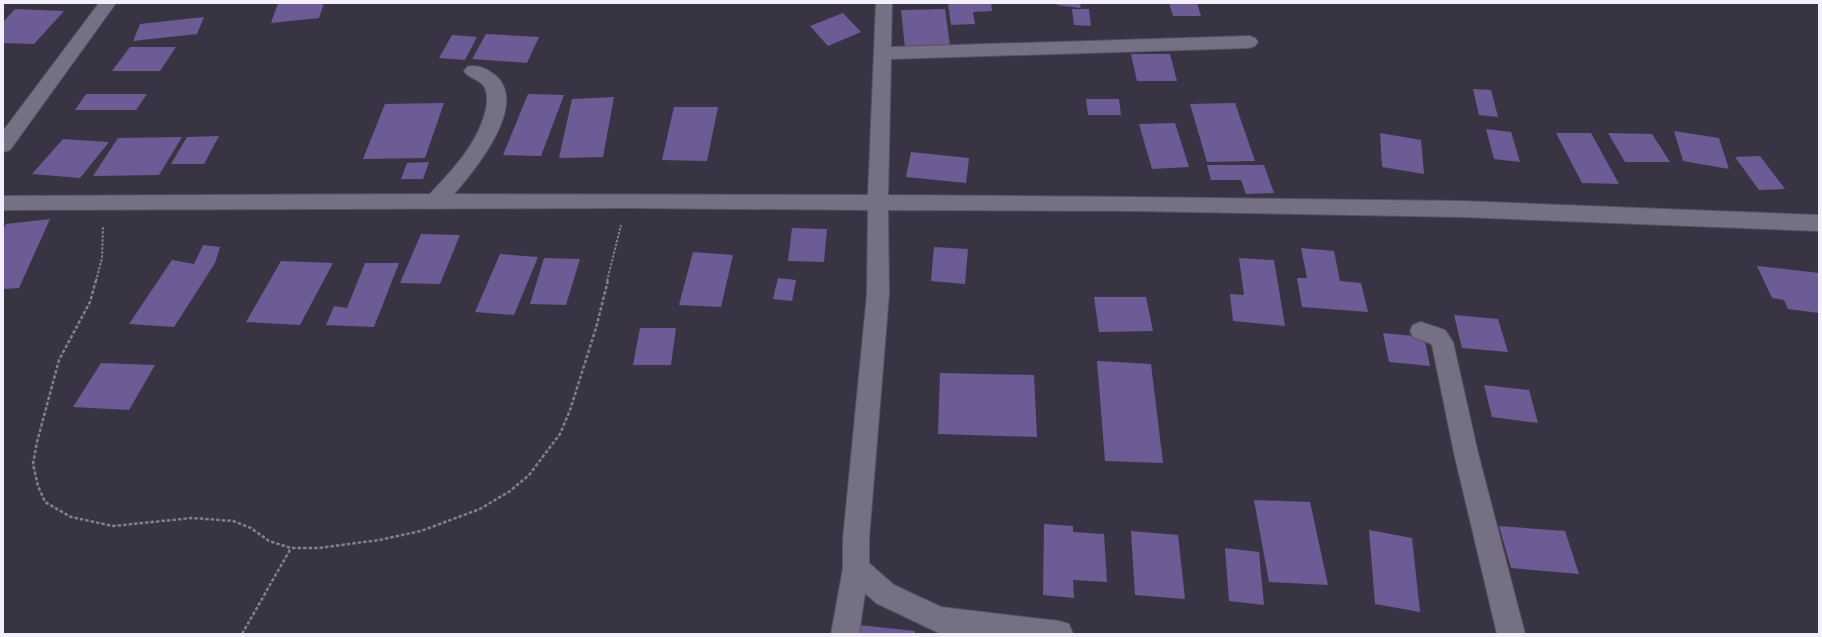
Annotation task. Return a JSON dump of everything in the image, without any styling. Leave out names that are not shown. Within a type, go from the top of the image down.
[{"type":"street","points":[[3,145],[108,3]]},
{"type":"street","points":[[845,634],[856,568],[856,539],[878,294],[878,202],[884,3]]},
{"type":"street","points":[[883,53],[1249,42]]},
{"type":"street","points":[[435,202],[477,154],[485,140],[493,117],[497,100],[494,86],[484,76],[473,71]]},
{"type":"street","points":[[3,203],[627,201],[878,202],[1462,209],[1819,223]]},
{"type":"street","points":[[1421,331],[1437,336],[1442,342],[1466,453],[1511,634]]},
{"type":"street","points":[[856,568],[885,594],[939,620],[1059,634]]},
{"type":"path","points":[[109,203],[103,229],[102,258],[90,302],[59,360],[37,442],[33,464],[38,486],[45,502],[71,517],[113,526],[192,518],[233,521],[250,528],[269,541],[291,548],[319,548],[379,540],[421,531],[480,509],[510,492],[528,475],[560,434],[570,410],[596,328],[627,201]]},
{"type":"path","points":[[242,634],[291,548]]},
{"type":"building","points":[[278,3],[324,3],[319,18],[271,23]]},
{"type":"building","points":[[948,3],[991,3],[992,11],[973,12],[975,24],[951,25]]},
{"type":"building","points":[[1057,3],[1081,3],[1080,8],[1057,5]]},
{"type":"building","points":[[1169,3],[1197,3],[1201,16],[1173,16]]},
{"type":"building","points":[[15,9],[64,11],[34,44],[3,43],[3,22]]},
{"type":"building","points":[[945,9],[950,46],[905,48],[901,10]]},
{"type":"building","points":[[1072,9],[1089,9],[1091,26],[1074,25]]},
{"type":"building","points":[[843,13],[861,32],[828,46],[810,26]]},
{"type":"building","points":[[204,17],[197,34],[133,41],[140,24]]},
{"type":"building","points":[[486,34],[539,37],[527,63],[472,59]]},
{"type":"building","points":[[452,35],[477,37],[465,60],[439,58]]},
{"type":"building","points":[[130,47],[176,47],[160,71],[112,71]]},
{"type":"building","points":[[1131,54],[1170,54],[1177,81],[1137,81]]},
{"type":"building","points":[[1473,89],[1491,90],[1498,117],[1479,115]]},
{"type":"building","points":[[86,94],[147,94],[136,110],[75,110]]},
{"type":"building","points":[[528,94],[564,95],[541,156],[503,155]]},
{"type":"building","points":[[614,97],[603,157],[559,158],[572,99]]},
{"type":"building","points":[[1086,99],[1119,99],[1121,115],[1088,115]]},
{"type":"building","points":[[444,103],[425,158],[363,159],[385,104]]},
{"type":"building","points":[[1235,103],[1255,161],[1207,162],[1190,104]]},
{"type":"building","points":[[674,107],[718,107],[707,161],[662,160]]},
{"type":"building","points":[[1175,123],[1189,167],[1152,169],[1139,124]]},
{"type":"building","points":[[1486,129],[1511,132],[1520,162],[1494,159]]},
{"type":"building","points":[[1674,131],[1719,138],[1729,169],[1683,161]]},
{"type":"building","points":[[1380,133],[1421,140],[1424,174],[1382,167]]},
{"type":"building","points":[[1556,133],[1591,133],[1619,184],[1582,183]]},
{"type":"building","points":[[1608,133],[1652,134],[1670,162],[1625,162]]},
{"type":"building","points":[[219,136],[204,164],[171,164],[187,137]]},
{"type":"building","points":[[182,137],[159,175],[93,176],[118,138]]},
{"type":"building","points":[[63,139],[109,142],[80,178],[32,174]]},
{"type":"building","points":[[911,152],[969,158],[966,183],[906,177]]},
{"type":"building","points":[[1760,156],[1785,189],[1759,190],[1735,157]]},
{"type":"building","points":[[429,162],[423,179],[401,179],[407,163]]},
{"type":"building","points":[[1207,165],[1264,165],[1274,193],[1246,194],[1241,180],[1211,180]]},
{"type":"building","points":[[50,219],[19,288],[3,289],[3,230],[6,224]]},
{"type":"building","points":[[792,228],[827,229],[824,262],[788,261]]},
{"type":"building","points":[[421,234],[460,235],[440,284],[400,283]]},
{"type":"building","points":[[203,245],[220,247],[215,263],[174,327],[129,324],[172,260],[194,264]]},
{"type":"building","points":[[934,247],[968,249],[965,284],[931,281]]},
{"type":"building","points":[[1301,248],[1334,251],[1340,281],[1361,283],[1368,312],[1302,307],[1297,278],[1307,278]]},
{"type":"building","points":[[693,252],[733,255],[721,307],[679,305]]},
{"type":"building","points":[[500,254],[538,257],[514,315],[475,312]]},
{"type":"building","points":[[544,258],[580,259],[566,305],[530,304]]},
{"type":"building","points":[[1239,258],[1274,260],[1285,326],[1233,321],[1230,294],[1244,295]]},
{"type":"building","points":[[281,261],[333,263],[300,325],[246,322]]},
{"type":"building","points":[[365,263],[399,263],[374,327],[326,325],[334,306],[347,308]]},
{"type":"building","points":[[1757,266],[1819,273],[1819,313],[1788,309],[1784,300],[1772,298]]},
{"type":"building","points":[[778,278],[796,280],[792,301],[773,299]]},
{"type":"building","points":[[1094,297],[1146,297],[1153,331],[1099,332]]},
{"type":"building","points":[[1454,315],[1498,319],[1508,352],[1462,348]]},
{"type":"building","points":[[640,328],[676,328],[671,365],[633,365]]},
{"type":"building","points":[[1383,333],[1424,337],[1430,366],[1389,362]]},
{"type":"building","points":[[1097,361],[1151,364],[1163,463],[1105,461]]},
{"type":"building","points":[[101,363],[155,365],[129,410],[73,407]]},
{"type":"building","points":[[940,373],[1034,375],[1037,437],[938,434]]},
{"type":"building","points":[[1484,385],[1529,390],[1538,423],[1492,417]]},
{"type":"building","points":[[1254,500],[1310,502],[1328,585],[1269,582]]},
{"type":"building","points":[[1044,524],[1073,526],[1073,532],[1104,534],[1107,582],[1073,580],[1074,598],[1043,595]]},
{"type":"building","points":[[1499,526],[1565,531],[1579,574],[1511,568]]},
{"type":"building","points":[[1369,530],[1412,538],[1420,612],[1375,604]]},
{"type":"building","points":[[1131,531],[1178,535],[1185,599],[1135,595]]},
{"type":"building","points":[[1225,548],[1259,552],[1264,605],[1229,601]]},
{"type":"building","points":[[859,625],[915,631],[915,634],[857,634]]}]
